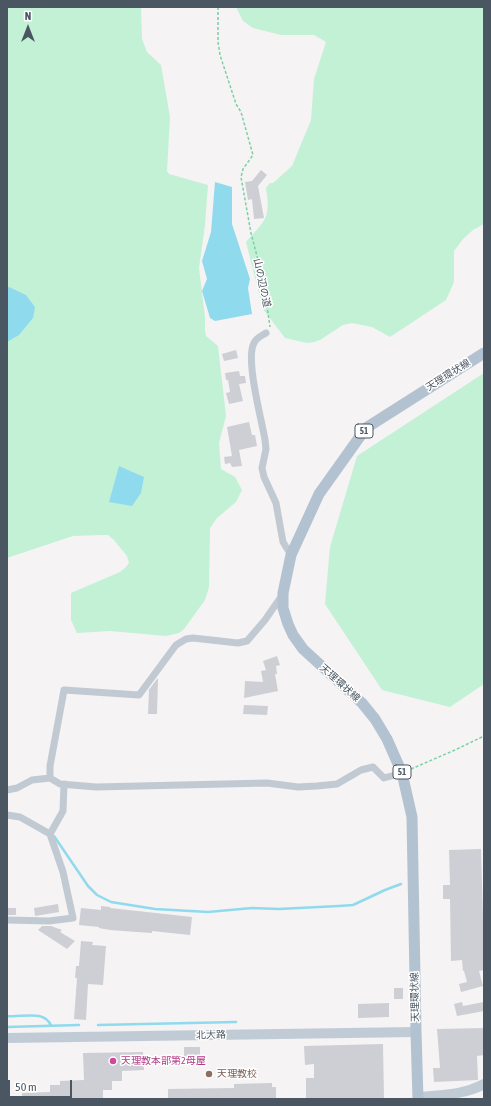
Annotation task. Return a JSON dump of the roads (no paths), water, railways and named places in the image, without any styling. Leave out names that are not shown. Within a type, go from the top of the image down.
[{"type":"main road","name":"天理環状線","points":[[418,1098],[412,817],[402,773],[387,739],[375,719],[362,703],[303,649],[293,635],[283,608],[283,593],[292,555],[319,494],[366,428],[484,353]]},
{"type":"street","points":[[266,333],[260,336],[254,343],[251,365],[266,449],[262,468],[264,477],[276,503],[283,542],[292,555]]},
{"type":"street","points":[[50,778],[50,766],[64,690],[139,695],[176,645],[186,639],[193,638],[238,643],[247,641],[265,620],[283,593]]},
{"type":"street","points":[[7,790],[17,788],[32,780],[50,778],[60,784],[96,787],[267,783],[298,787],[337,784],[361,770],[373,767],[384,778],[402,773]]},
{"type":"street","points":[[50,834],[63,811],[64,784]]},
{"type":"street","points":[[7,815],[20,816],[50,834],[63,872],[73,918],[49,921],[7,920]]},
{"type":"street","name":"北大路","points":[[7,1038],[416,1032]]},
{"type":"street","points":[[418,1098],[470,1091],[484,1084]]},
{"type":"water","points":[[215,182],[232,187],[232,224],[250,279],[248,288],[252,314],[215,321],[210,318],[202,291],[207,279],[202,261],[211,232]]},
{"type":"water","points":[[9,287],[26,295],[35,307],[33,318],[19,335],[7,342],[7,288]]},
{"type":"water","points":[[119,466],[144,477],[141,493],[132,506],[109,502]]},
{"type":"waterway","points":[[54,836],[88,886],[97,895],[111,902],[155,909],[208,912],[252,908],[279,909],[353,905],[401,884]]},
{"type":"waterway","points":[[7,1016],[38,1016],[48,1021],[51,1026]]},
{"type":"waterway","points":[[98,1025],[236,1022]]},
{"type":"waterway","points":[[7,1027],[79,1025]]},
{"type":"place","name":"天理教本部第2母屋","points":[[113,1061]]},
{"type":"place","name":"天理教校","points":[[209,1074]]}]
